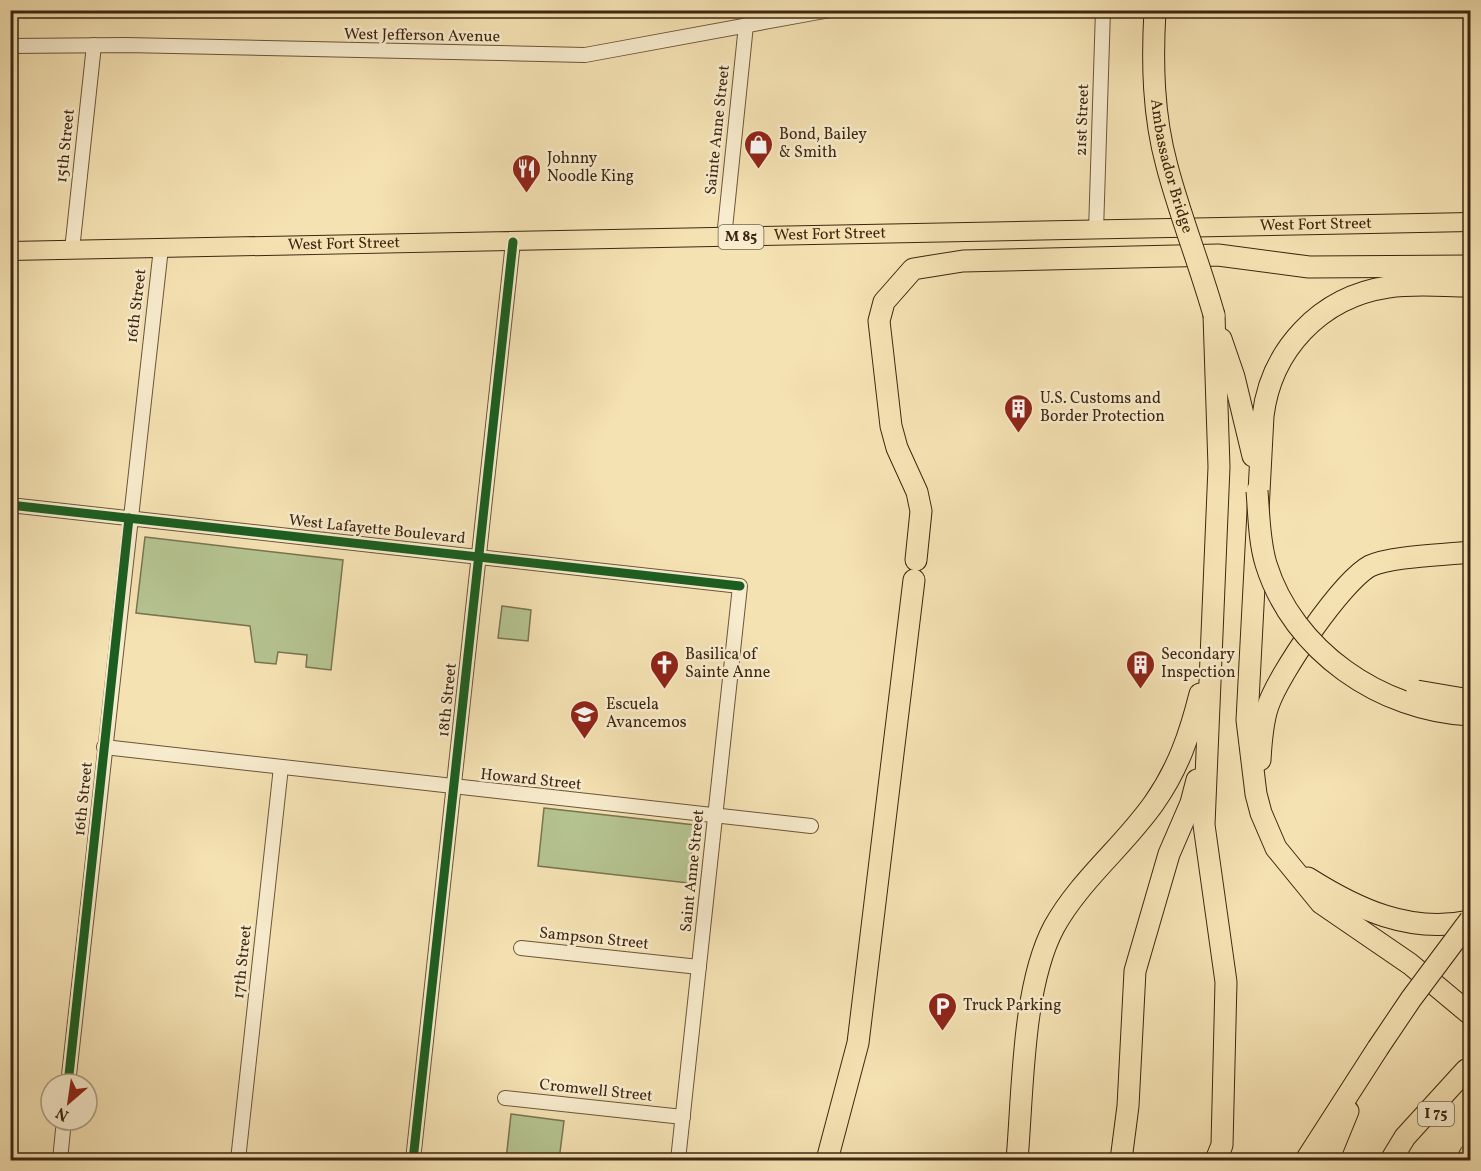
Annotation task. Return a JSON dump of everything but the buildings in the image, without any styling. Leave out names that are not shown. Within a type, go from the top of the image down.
[{"type":"highway","name":"Ambassador Bridge","points":[[1155,10],[1153,62],[1159,126],[1166,164],[1234,377],[1253,449],[1257,491]]},
{"type":"highway","points":[[827,1161],[858,1043],[921,511],[891,426],[879,314],[884,302],[913,269],[963,261],[1218,255],[1309,267],[1470,266]]},
{"type":"highway","points":[[1469,1013],[1410,964],[1321,903],[1290,866],[1269,834],[1256,794],[1247,720],[1263,416],[1270,379],[1285,352],[1307,327],[1327,311],[1354,297],[1386,287],[1470,286]]},
{"type":"highway","points":[[1214,315],[1219,467],[1204,825],[1226,982],[1222,1145],[1216,1161]]},
{"type":"highway","points":[[1257,491],[1275,558],[1300,605],[1328,639],[1357,663],[1380,676],[1423,693],[1470,700]]},
{"type":"highway","points":[[1257,491],[1261,543],[1270,578],[1286,609],[1312,642],[1341,669],[1386,694],[1443,712],[1470,715]]},
{"type":"highway","points":[[1256,794],[1268,705],[1294,657],[1332,602],[1370,566],[1470,552]]},
{"type":"highway","points":[[1017,1161],[1033,996],[1042,956],[1063,913],[1144,816],[1173,774],[1188,739],[1210,656]]},
{"type":"highway","points":[[1121,1161],[1128,1106],[1133,986],[1139,955],[1168,854],[1191,803],[1207,741]]},
{"type":"highway","points":[[1290,866],[1337,897],[1377,915],[1429,924],[1470,920]]},
{"type":"highway","points":[[1306,1161],[1378,1048],[1470,920]]},
{"type":"highway","points":[[1328,1161],[1342,1123],[1378,1048]]},
{"type":"highway","points":[[1391,1161],[1405,1137],[1468,1067]]},
{"type":"highway","name":"I 75","points":[[1408,1161],[1468,1067]]},
{"type":"highway","points":[[1468,1161],[1470,1155]]},
{"type":"main road","name":"West Fort Street","points":[[10,251],[1470,222]]},
{"type":"street","name":"West Jefferson Avenue","points":[[10,45],[585,55],[830,10]]},
{"type":"street","name":"21st Street","points":[[1096,231],[1104,10]]},
{"type":"street","name":"Sainte Anne Street","points":[[724,238],[746,26]]},
{"type":"street","name":"15th Street","points":[[72,250],[94,45]]},
{"type":"street","name":"18th Street","points":[[413,1161],[513,242]]},
{"type":"street","name":"16th Street","points":[[69,1072],[129,518],[161,248]]},
{"type":"street","name":"West Lafayette Boulevard","points":[[10,505],[740,586]]},
{"type":"street","name":"Saint Anne Street","points":[[678,1161],[740,586]]},
{"type":"street","name":"Howard Street","points":[[104,747],[811,826]]},
{"type":"street","name":"17th Street","points":[[238,1161],[281,767]]},
{"type":"street","name":"Sampson Street","points":[[521,948],[699,967]]},
{"type":"street","name":"Cromwell Street","points":[[505,1098],[683,1117]]},
{"type":"street","points":[[60,1161],[63,1132]]},
{"type":"green space","points":[[145,537],[343,560],[331,670],[306,667],[307,655],[278,652],[276,664],[255,662],[250,626],[136,613]]},
{"type":"green space","points":[[502,606],[531,610],[528,641],[498,638]]},
{"type":"green space","points":[[544,808],[695,825],[688,883],[538,866]]},
{"type":"green space","points":[[511,1114],[564,1121],[559,1160],[506,1160]]},
{"type":"cycle path","points":[[413,1160],[513,242]]},
{"type":"cycle path","points":[[10,505],[740,586]]},
{"type":"cycle path","points":[[69,1072],[129,518]]},
{"type":"place","name":"Bond, Bailey & Smith","points":[[758,170]]},
{"type":"place","name":"Johnny Noodle King","points":[[526,194]]},
{"type":"place","name":"U.S. Customs and Border Protection","points":[[1019,434]]},
{"type":"place","name":"Basilica of Sainte Anne","points":[[664,690]]},
{"type":"place","name":"Secondary Inspection","points":[[1140,690]]},
{"type":"place","name":"Escuela Avancemos","points":[[585,740]]},
{"type":"place","name":"Truck Parking","points":[[942,1032]]}]
